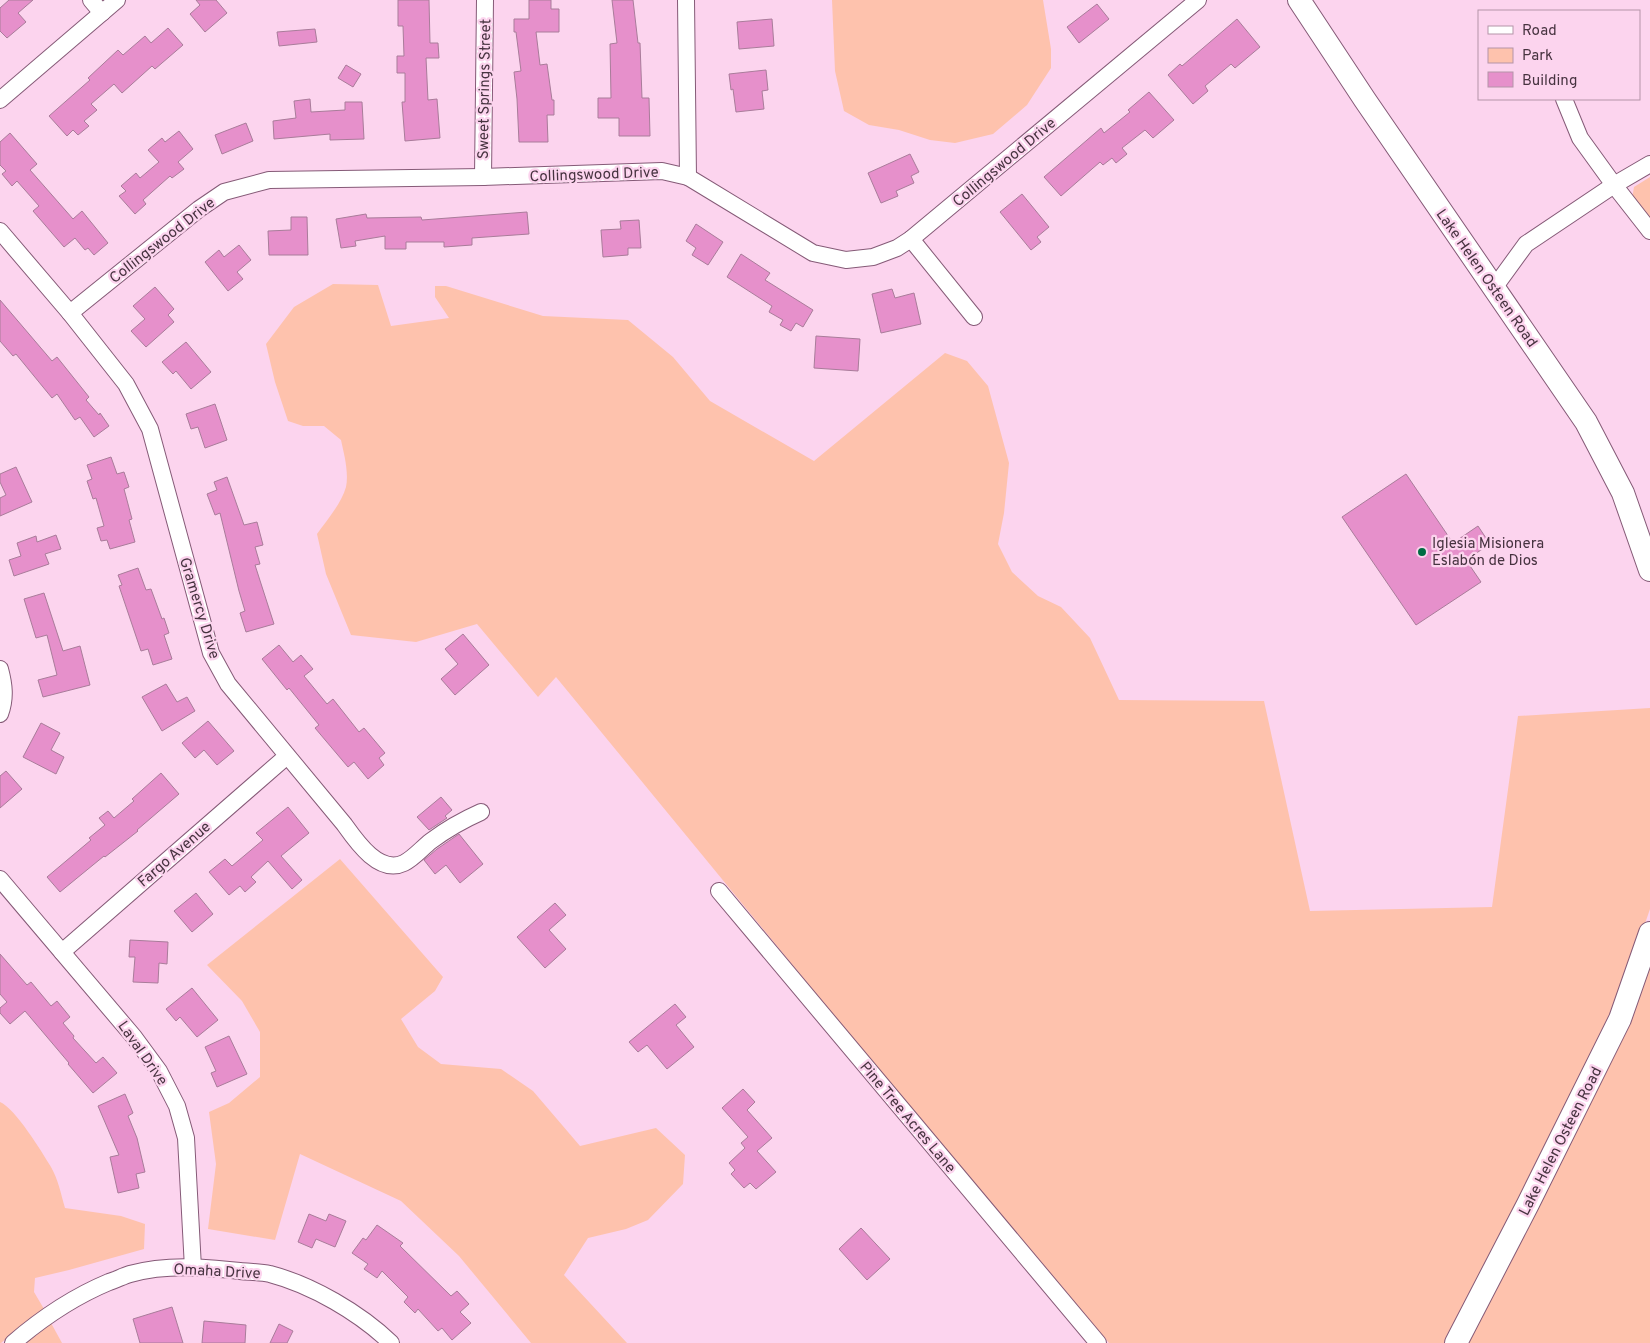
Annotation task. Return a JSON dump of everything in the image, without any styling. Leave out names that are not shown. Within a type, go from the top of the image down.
[{"type":"street","points":[[91,0],[102,13]]},
{"type":"street","points":[[0,100],[117,0]]},
{"type":"street","name":"Sweet Springs Street","points":[[482,177],[485,0]]},
{"type":"street","points":[[686,0],[688,177]]},
{"type":"street","name":"Collingswood Drive","points":[[70,313],[199,209],[224,192],[269,180],[482,177],[662,171],[688,177],[813,253],[846,260],[872,257],[897,248],[911,239],[1198,0]]},
{"type":"street","name":"Lake Helen Osteen Road","points":[[1299,0],[1365,100],[1586,422],[1623,493],[1650,570]]},
{"type":"street","points":[[1564,100],[1580,138],[1650,231]]},
{"type":"street","points":[[1494,288],[1526,244],[1614,185],[1650,164]]},
{"type":"street","name":"Gramercy Drive","points":[[0,231],[70,313],[126,384],[150,429],[211,653],[228,684],[344,824],[360,847],[375,859],[389,865],[403,864],[454,825],[481,812]]},
{"type":"street","points":[[911,239],[974,317]]},
{"type":"street","points":[[0,669],[4,685],[3,705],[0,714]]},
{"type":"street","name":"Fargo Avenue","points":[[62,952],[287,756]]},
{"type":"street","name":"Laval Drive","points":[[0,879],[134,1037],[159,1071],[177,1106],[186,1138],[193,1268]]},
{"type":"street","name":"Pine Tree Acres Lane","points":[[719,891],[1098,1343]]},
{"type":"street","name":"Lake Helen Osteen Road","points":[[1456,1343],[1620,1019],[1650,933]]},
{"type":"street","name":"Omaha Drive","points":[[13,1343],[37,1322],[89,1290],[129,1274],[169,1267],[269,1274],[301,1285],[337,1303],[380,1332],[391,1343]]},
{"type":"green space","points":[[832,0],[1043,0],[1051,49],[1051,68],[1027,105],[993,134],[955,143],[930,140],[899,130],[869,125],[844,111],[835,71]]},
{"type":"green space","points":[[1650,177],[1650,225],[1632,199],[1634,187]]},
{"type":"green space","points":[[333,284],[378,285],[391,326],[449,318],[435,297],[435,286],[446,286],[543,316],[628,320],[673,357],[710,401],[814,461],[945,353],[967,361],[988,386],[1009,463],[1004,513],[998,544],[1012,572],[1038,596],[1061,607],[1090,638],[1119,700],[1264,701],[1310,911],[1492,907],[1518,716],[1650,708],[1650,909],[1613,1017],[1447,1343],[1109,1343],[841,1024],[556,677],[538,697],[477,624],[416,642],[351,635],[326,574],[317,534],[337,506],[346,487],[347,469],[341,440],[324,426],[303,426],[288,421],[275,382],[266,344],[294,307]]},
{"type":"green space","points":[[340,859],[443,977],[435,991],[401,1019],[418,1047],[441,1064],[501,1069],[533,1091],[580,1146],[656,1128],[685,1155],[683,1184],[648,1220],[626,1229],[588,1238],[564,1275],[627,1343],[531,1343],[459,1256],[401,1201],[300,1154],[275,1240],[208,1229],[216,1164],[209,1112],[229,1103],[260,1077],[260,1032],[242,1001],[207,965]]},
{"type":"green space","points":[[1650,957],[1650,1343],[1465,1343]]},
{"type":"green space","points":[[0,1102],[20,1121],[47,1160],[56,1177],[65,1208],[121,1216],[145,1224],[144,1249],[35,1278],[34,1292],[44,1309],[1,1343],[0,1343]]},
{"type":"green space","points":[[51,1323],[62,1343],[24,1343]]},
{"type":"building","points":[[9,0],[33,0],[18,13],[26,22],[7,38],[0,31],[0,8]]},
{"type":"building","points":[[196,0],[216,0],[227,13],[205,32],[190,14],[200,5]]},
{"type":"building","points":[[398,0],[429,0],[430,43],[438,43],[439,58],[426,58],[428,100],[437,99],[440,138],[405,141],[402,102],[405,102],[405,73],[397,73],[397,56],[404,56],[403,26],[398,26]]},
{"type":"building","points":[[529,0],[551,0],[551,9],[559,9],[559,32],[536,32],[540,65],[547,64],[552,100],[554,100],[554,115],[547,115],[548,142],[519,142],[514,72],[521,71],[516,32],[514,32],[514,19],[529,19]]},
{"type":"building","points":[[612,0],[633,0],[638,43],[640,43],[642,98],[649,98],[650,136],[619,136],[619,118],[598,118],[598,98],[611,98],[610,44],[617,43]]},
{"type":"building","points":[[1097,4],[1109,19],[1079,43],[1067,27]]},
{"type":"building","points":[[772,19],[774,46],[739,49],[737,22]]},
{"type":"building","points":[[1237,19],[1260,47],[1235,68],[1231,64],[1205,86],[1208,91],[1193,104],[1168,75],[1180,64],[1182,66]]},
{"type":"building","points":[[168,28],[183,45],[155,69],[152,66],[122,93],[114,84],[91,104],[97,110],[84,121],[89,126],[78,135],[73,130],[67,136],[49,116],[90,80],[88,78],[118,50],[123,55],[145,36],[151,43]]},
{"type":"building","points":[[315,29],[317,42],[279,46],[277,32]]},
{"type":"building","points":[[346,65],[361,74],[353,87],[338,78]]},
{"type":"building","points":[[766,70],[768,90],[762,91],[764,109],[736,112],[729,74]]},
{"type":"building","points":[[1149,92],[1174,120],[1153,138],[1145,130],[1122,148],[1127,154],[1116,163],[1112,158],[1103,165],[1100,162],[1061,196],[1044,177],[1101,128],[1104,133],[1130,112],[1128,110]]},
{"type":"building","points":[[310,99],[311,112],[345,110],[345,102],[362,102],[364,139],[330,140],[330,134],[274,139],[273,121],[296,118],[294,101]]},
{"type":"building","points":[[246,123],[253,141],[222,154],[215,135]]},
{"type":"building","points":[[179,131],[193,149],[178,162],[184,169],[172,178],[170,176],[143,200],[146,204],[135,214],[119,196],[126,191],[121,186],[136,173],[140,178],[159,162],[148,150],[162,138],[165,142]]},
{"type":"building","points":[[10,133],[37,164],[30,170],[73,219],[82,211],[108,243],[94,255],[88,248],[85,250],[75,238],[64,247],[33,211],[39,206],[17,181],[12,186],[2,174],[6,171],[0,165],[0,142]]},
{"type":"building","points":[[910,154],[919,172],[911,176],[914,183],[896,191],[898,196],[881,203],[868,173]]},
{"type":"building","points":[[1022,194],[1049,227],[1037,237],[1041,242],[1031,250],[1000,212]]},
{"type":"building","points":[[527,212],[529,234],[472,238],[472,245],[444,247],[444,242],[406,242],[406,249],[385,249],[385,236],[355,241],[356,246],[341,248],[336,219],[366,214],[367,218],[421,217],[422,220]]},
{"type":"building","points":[[291,217],[307,217],[308,255],[269,255],[268,231],[291,230]]},
{"type":"building","points":[[639,220],[641,248],[628,248],[628,255],[603,257],[601,230],[621,229],[620,221]]},
{"type":"building","points":[[696,224],[723,242],[708,265],[692,255],[696,248],[686,241]]},
{"type":"building","points":[[239,245],[251,260],[237,272],[243,279],[228,291],[205,262],[219,250],[224,257]]},
{"type":"building","points":[[741,254],[770,273],[765,280],[813,310],[803,327],[796,323],[791,331],[780,325],[783,320],[769,312],[772,306],[727,277]]},
{"type":"building","points":[[155,287],[174,309],[168,315],[174,322],[146,347],[131,331],[145,319],[133,306]]},
{"type":"building","points":[[892,289],[895,298],[914,293],[921,324],[881,333],[872,294]]},
{"type":"building","points":[[0,300],[52,361],[57,357],[89,397],[86,400],[99,415],[100,413],[109,426],[94,437],[80,417],[75,420],[57,394],[52,398],[16,354],[13,356],[0,341]]},
{"type":"building","points":[[816,336],[860,339],[858,371],[814,368]]},
{"type":"building","points":[[186,342],[211,372],[191,389],[176,371],[173,374],[162,362]]},
{"type":"building","points":[[215,404],[227,440],[205,448],[198,427],[191,429],[186,414]]},
{"type":"building","points":[[111,457],[117,474],[124,472],[129,487],[124,489],[132,519],[129,520],[135,542],[110,549],[107,540],[101,541],[97,528],[104,526],[96,498],[93,499],[87,481],[92,479],[87,465]]},
{"type":"building","points":[[16,467],[32,502],[0,516],[0,498],[6,495],[0,482],[0,474]]},
{"type":"building","name":"Iglesia Misionera Eslabón de Dios","points":[[1406,474],[1453,543],[1478,526],[1490,544],[1466,560],[1481,582],[1416,625],[1342,517]]},
{"type":"building","points":[[227,477],[244,525],[257,522],[263,545],[255,547],[260,564],[255,565],[274,624],[246,632],[240,613],[245,611],[220,513],[215,515],[207,494],[217,490],[214,482]]},
{"type":"building","points":[[56,535],[61,549],[45,554],[49,564],[14,576],[9,560],[21,556],[17,543],[36,536],[37,542]]},
{"type":"building","points":[[138,568],[146,590],[151,589],[169,633],[164,635],[172,659],[153,665],[148,649],[141,651],[119,586],[122,585],[118,575]]},
{"type":"building","points":[[44,593],[63,651],[80,646],[90,685],[43,697],[38,680],[57,675],[47,635],[36,638],[24,599]]},
{"type":"building","points":[[463,634],[489,665],[455,695],[441,679],[458,664],[445,649]]},
{"type":"building","points":[[279,645],[293,662],[301,655],[313,669],[304,676],[327,704],[333,699],[359,732],[364,728],[385,753],[379,758],[384,765],[368,779],[354,762],[348,767],[315,728],[319,725],[262,659]]},
{"type":"building","points":[[166,684],[177,702],[187,697],[195,711],[162,731],[142,697]]},
{"type":"building","points":[[208,721],[234,751],[217,765],[204,750],[195,758],[182,743]]},
{"type":"building","points":[[41,723],[60,733],[51,750],[64,757],[56,774],[23,757]]},
{"type":"building","points":[[6,771],[22,789],[0,808],[0,776]]},
{"type":"building","points":[[161,773],[179,794],[138,831],[60,892],[47,877],[91,840],[89,838],[105,825],[99,818],[108,811],[114,818],[134,801],[132,799]]},
{"type":"building","points":[[441,797],[452,810],[445,816],[447,818],[429,830],[417,817]]},
{"type":"building","points":[[288,807],[309,833],[281,856],[302,880],[292,889],[268,861],[251,877],[256,882],[245,892],[240,886],[229,895],[209,872],[225,859],[232,866],[263,840],[256,833]]},
{"type":"building","points":[[459,834],[483,864],[460,883],[446,865],[435,874],[424,860]]},
{"type":"building","points":[[196,893],[213,914],[192,932],[174,911]]},
{"type":"building","points":[[555,903],[566,915],[549,930],[566,949],[545,968],[517,937]]},
{"type":"building","points":[[130,940],[168,942],[167,964],[159,963],[158,983],[133,982],[135,957],[129,957]]},
{"type":"building","points":[[0,954],[27,985],[31,982],[51,1006],[57,1001],[70,1017],[63,1023],[74,1036],[73,1038],[96,1063],[103,1057],[117,1073],[93,1093],[25,1011],[10,1024],[0,1013],[0,1008],[7,1002],[0,994]]},
{"type":"building","points":[[192,988],[218,1020],[197,1037],[180,1017],[176,1021],[166,1009]]},
{"type":"building","points":[[675,1004],[686,1017],[676,1025],[694,1047],[667,1069],[647,1045],[638,1052],[629,1042]]},
{"type":"building","points":[[229,1036],[247,1074],[217,1087],[211,1073],[216,1071],[205,1047]]},
{"type":"building","points":[[743,1089],[755,1102],[747,1110],[772,1138],[757,1151],[776,1172],[756,1189],[750,1183],[744,1188],[731,1174],[735,1170],[729,1163],[745,1148],[741,1143],[748,1137],[722,1108]]},
{"type":"building","points":[[125,1094],[133,1113],[128,1116],[137,1138],[145,1172],[136,1174],[139,1188],[118,1193],[110,1157],[119,1155],[98,1106]]},
{"type":"building","points":[[309,1214],[326,1221],[329,1214],[346,1221],[335,1247],[316,1239],[312,1248],[298,1242]]},
{"type":"building","points":[[377,1225],[403,1243],[400,1246],[451,1296],[457,1291],[469,1304],[460,1312],[471,1323],[452,1340],[442,1328],[438,1331],[418,1309],[415,1313],[404,1302],[408,1297],[382,1271],[377,1278],[364,1269],[368,1264],[352,1253],[363,1238],[366,1240]]},
{"type":"building","points":[[861,1228],[890,1259],[867,1280],[839,1249]]},
{"type":"building","points":[[172,1307],[183,1343],[140,1343],[133,1319]]},
{"type":"building","points":[[204,1321],[246,1325],[245,1343],[202,1343]]},
{"type":"building","points":[[279,1324],[293,1331],[287,1343],[270,1343]]},
{"type":"place","name":"Iglesia Misionera Eslabón de Dios","points":[[1422,552]]}]
